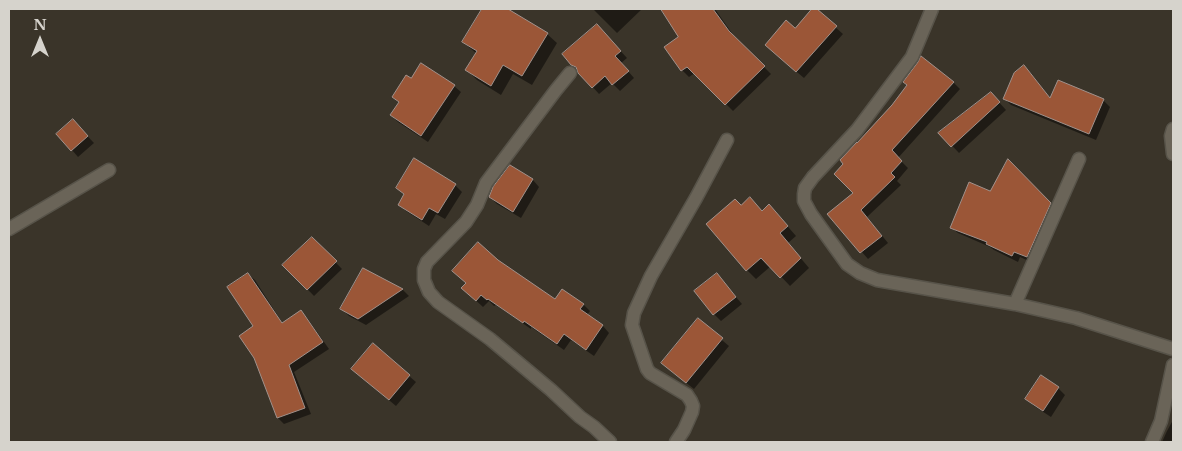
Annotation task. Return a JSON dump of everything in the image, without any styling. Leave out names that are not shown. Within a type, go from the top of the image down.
[{"type":"street","points":[[932,9],[912,57],[857,130],[805,188],[804,200],[811,214],[847,264],[860,273],[877,280],[1014,304],[1076,318],[1173,349]]},
{"type":"street","points":[[570,73],[486,182],[477,205],[466,222],[427,262],[423,275],[429,292],[438,302],[490,339],[610,442]]},
{"type":"street","points":[[1173,129],[1171,136],[1173,154]]},
{"type":"street","points":[[676,442],[684,430],[693,406],[687,395],[650,373],[647,369],[632,326],[632,320],[651,276],[727,140]]},
{"type":"street","points":[[1014,304],[1079,159]]},
{"type":"street","points":[[9,229],[109,170]]},
{"type":"street","points":[[1152,442],[1160,421],[1173,365]]},
{"type":"building","points":[[482,9],[508,9],[548,33],[522,76],[503,65],[491,86],[465,70],[477,51],[462,42]]},
{"type":"building","points":[[661,9],[713,9],[729,31],[765,66],[725,105],[687,67],[681,71],[664,47],[678,37]]},
{"type":"building","points":[[812,9],[817,9],[837,26],[796,72],[765,45],[786,20],[795,28]]},
{"type":"building","points":[[597,24],[621,51],[615,56],[629,71],[612,85],[605,76],[592,88],[578,73],[576,67],[571,65],[562,54]]},
{"type":"building","points":[[921,56],[954,82],[892,150],[902,161],[891,173],[895,177],[861,210],[882,236],[860,253],[827,214],[853,193],[834,174],[843,164],[840,160],[892,105],[907,85],[903,82]]},
{"type":"building","points":[[421,63],[455,85],[421,136],[390,115],[399,102],[392,97],[406,75],[411,78]]},
{"type":"building","points":[[1024,65],[1050,98],[1058,80],[1104,99],[1089,134],[1003,99],[1014,73]]},
{"type":"building","points":[[991,92],[1000,102],[951,147],[938,133]]},
{"type":"building","points":[[73,119],[88,136],[71,151],[56,134]]},
{"type":"building","points":[[414,158],[456,184],[438,213],[429,208],[422,220],[398,205],[404,194],[396,188]]},
{"type":"building","points":[[1008,159],[1051,203],[1027,257],[1014,252],[1012,256],[986,244],[987,242],[950,228],[969,182],[990,191]]},
{"type":"building","points":[[510,165],[533,179],[513,212],[489,197],[493,187]]},
{"type":"building","points":[[750,197],[762,211],[769,204],[788,226],[780,233],[801,258],[780,278],[761,258],[746,271],[706,224],[735,199],[741,205]]},
{"type":"building","points":[[312,237],[337,261],[307,290],[282,265]]},
{"type":"building","points":[[478,242],[498,260],[555,299],[562,289],[584,304],[580,309],[603,325],[586,350],[564,334],[557,344],[488,299],[481,295],[476,301],[461,288],[466,283],[452,271]]},
{"type":"building","points":[[363,268],[403,289],[358,319],[340,309]]},
{"type":"building","points":[[248,273],[282,323],[301,310],[323,342],[289,365],[305,408],[277,418],[254,358],[239,336],[253,326],[227,287]]},
{"type":"building","points":[[717,273],[736,297],[713,315],[694,291]]},
{"type":"building","points":[[698,318],[723,338],[686,383],[661,363]]},
{"type":"building","points":[[373,343],[410,375],[389,400],[351,369]]},
{"type":"building","points":[[1041,375],[1059,387],[1043,411],[1025,399]]}]
